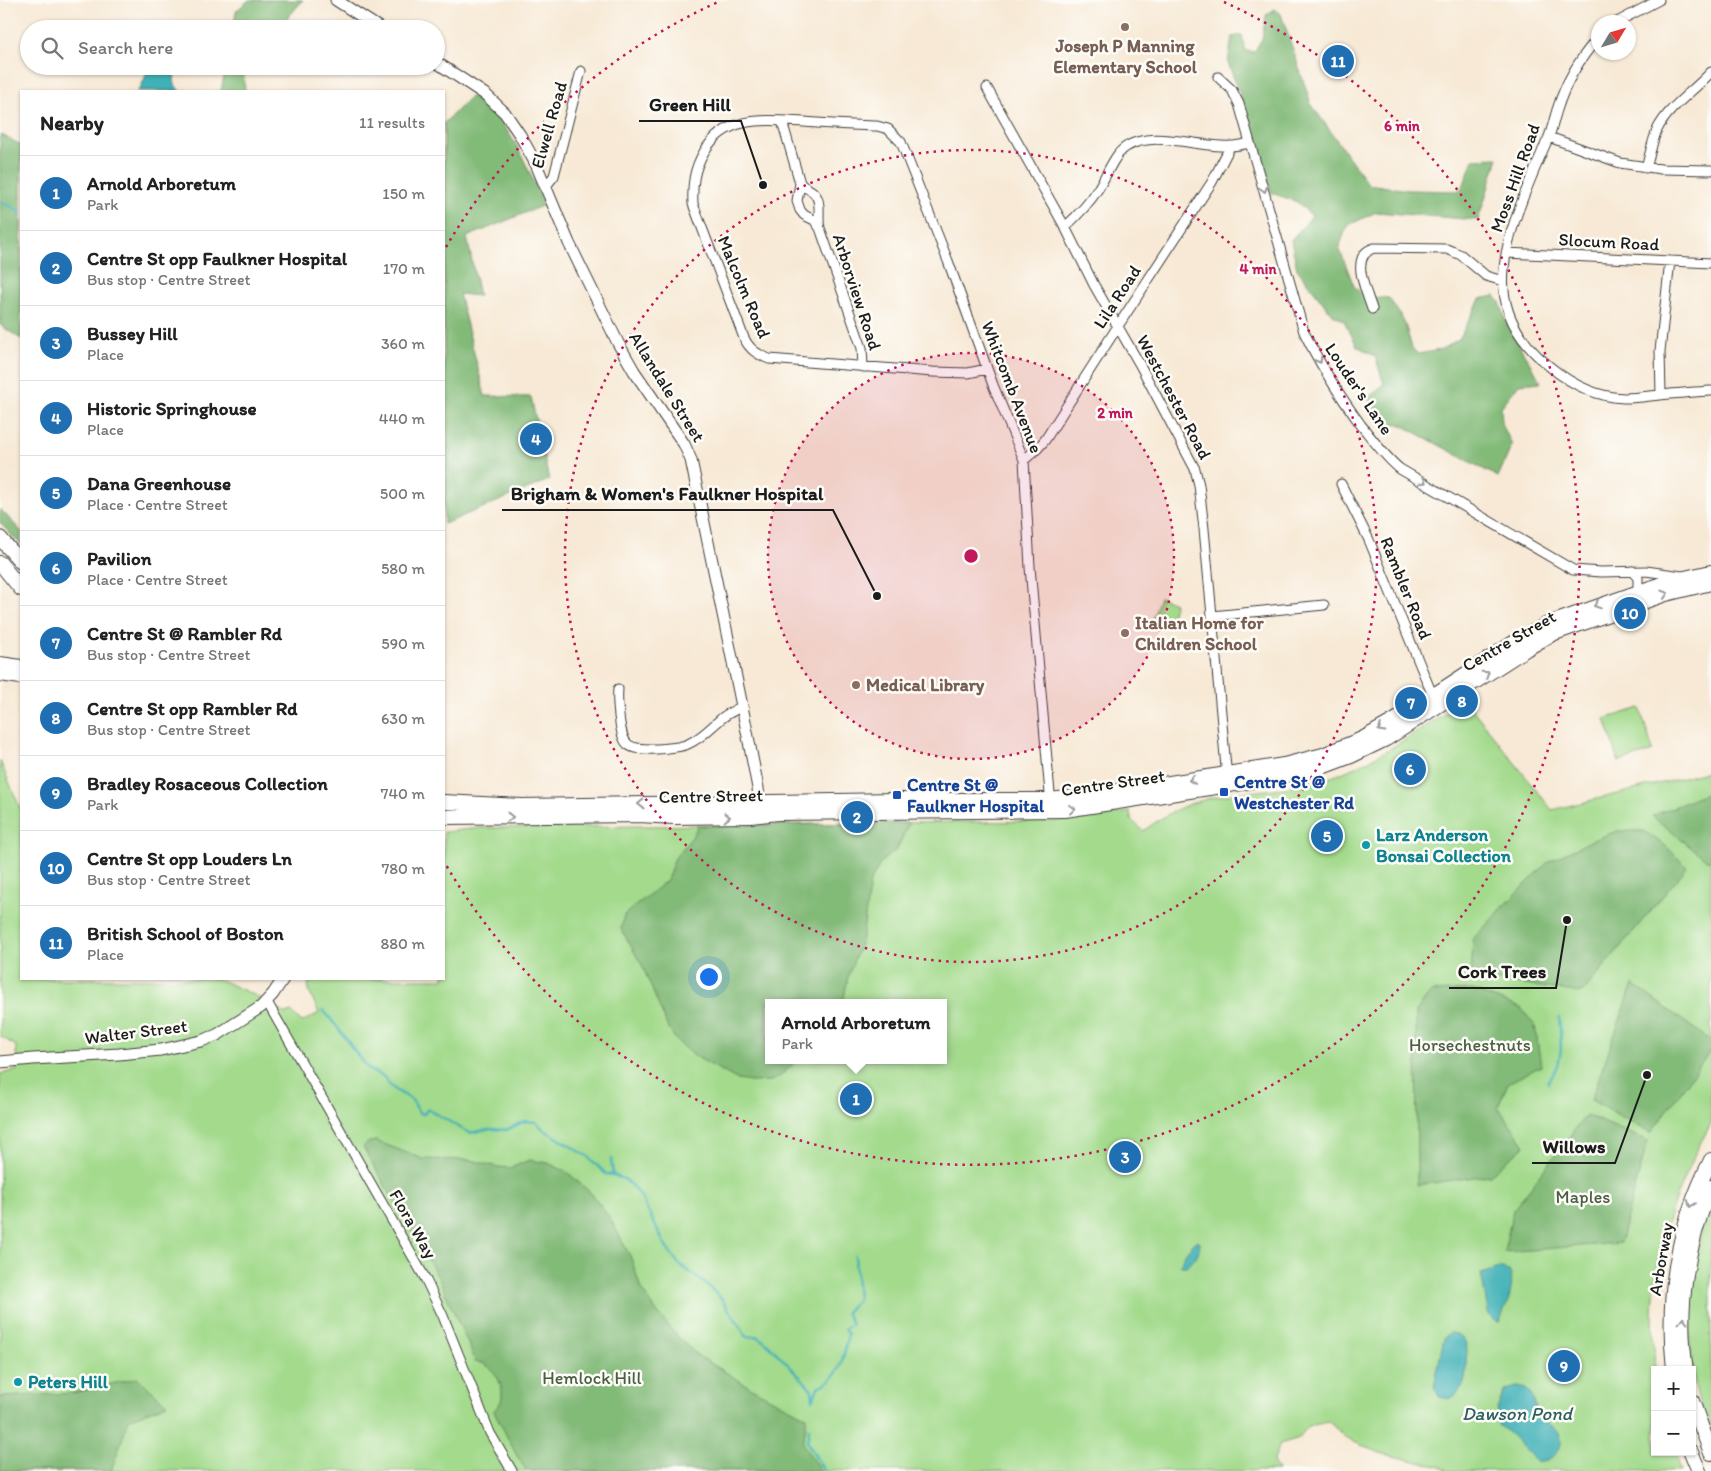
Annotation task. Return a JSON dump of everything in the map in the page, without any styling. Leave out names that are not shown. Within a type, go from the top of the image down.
[{"type":"highway","points":[[0,538],[20,561]]},
{"type":"highway","points":[[0,563],[20,588]]},
{"type":"highway","name":"Centre Street","points":[[1435,701],[1538,628],[1567,616],[1687,576],[1711,572]]},
{"type":"highway","name":"Centre Street","points":[[445,802],[514,806],[760,808],[778,812],[1051,805],[1100,794],[1227,779],[1291,764],[1342,749],[1435,701],[1552,634],[1666,594],[1711,583]]},
{"type":"highway","name":"Centre Street","points":[[445,817],[750,816],[760,808]]},
{"type":"highway","name":"Arborway","points":[[1674,1366],[1671,1322],[1677,1257],[1689,1211],[1711,1160]]},
{"type":"highway","name":"Arborway","points":[[1685,1366],[1683,1347],[1683,1316],[1688,1268],[1698,1223],[1711,1187]]},
{"type":"highway","points":[[1695,1411],[1711,1453]]},
{"type":"highway","points":[[1692,1456],[1698,1471]]},
{"type":"main road","points":[[0,663],[20,666]]},
{"type":"main road","points":[[0,675],[20,678]]},
{"type":"street","points":[[336,0],[367,20]]},
{"type":"street","points":[[1630,15],[1659,0]]},
{"type":"street","name":"Moss Hill Road","points":[[1591,48],[1571,77],[1557,108],[1549,136],[1509,234],[1503,281],[1503,294],[1507,308],[1518,334],[1526,345],[1562,377],[1585,390],[1597,394],[1624,398],[1711,391]]},
{"type":"street","name":"Allandale Street","points":[[445,68],[486,95],[505,113],[520,135],[536,164],[569,243],[618,342],[634,371],[684,444],[692,460],[742,706],[760,808]]},
{"type":"street","name":"Elwell Road","points":[[546,186],[554,176],[581,71]]},
{"type":"street","points":[[1646,168],[1655,136],[1664,118],[1711,72]]},
{"type":"street","name":"Louder's Lane","points":[[1218,77],[1236,96],[1304,332],[1341,397],[1382,451],[1400,468],[1568,568],[1581,572],[1650,571],[1687,576]]},
{"type":"street","name":"Westchester Road","points":[[987,88],[1065,227],[1094,285],[1195,468],[1204,529],[1227,779]]},
{"type":"street","name":"Malcolm Road","points":[[782,121],[750,121],[726,128],[716,135],[707,146],[694,173],[692,187],[693,204],[749,347],[755,354],[769,359],[968,373],[987,369]]},
{"type":"street","name":"Arborview Road","points":[[782,121],[800,183],[803,187],[814,192],[817,197],[820,228],[862,348],[863,367]]},
{"type":"street","name":"Whitcomb Avenue","points":[[782,121],[877,126],[888,129],[901,142],[914,175],[987,369],[1024,460],[1032,601],[1051,805]]},
{"type":"street","points":[[1549,136],[1620,162],[1646,168],[1711,170]]},
{"type":"street","points":[[1065,227],[1081,212],[1097,190],[1119,153],[1130,144],[1148,140],[1179,141],[1230,147],[1250,142]]},
{"type":"street","name":"Lila Road","points":[[1024,460],[1045,440],[1212,182],[1230,147]]},
{"type":"street","name":"Arborview Road","points":[[800,183],[797,201],[800,210],[804,215],[814,220],[820,228]]},
{"type":"street","points":[[1372,309],[1360,264],[1366,252],[1374,248],[1447,249],[1460,255],[1486,276],[1503,281]]},
{"type":"street","name":"Slocum Road","points":[[1506,253],[1711,263]]},
{"type":"street","points":[[1661,395],[1660,351],[1670,261]]},
{"type":"street","name":"Rambler Road","points":[[1340,484],[1369,540],[1435,701]]},
{"type":"street","points":[[1632,571],[1638,578],[1638,592]]},
{"type":"street","points":[[1212,616],[1324,605]]},
{"type":"street","points":[[618,689],[621,736],[633,748],[647,750],[679,747],[689,744],[723,717],[742,706]]},
{"type":"street","name":"Walter Street","points":[[4,1062],[119,1054],[182,1046],[217,1034],[267,1002],[282,980]]},
{"type":"street","name":"Flora Way","points":[[267,1002],[425,1278],[443,1316],[490,1433],[512,1471]]},
{"type":"street","points":[[0,1051],[4,1062]]},
{"type":"green space","points":[[249,0],[303,0],[286,20],[234,20],[236,11]]},
{"type":"green space","points":[[1275,9],[1281,14],[1311,104],[1368,184],[1408,190],[1457,191],[1463,187],[1473,159],[1498,158],[1478,220],[1376,212],[1347,226],[1339,248],[1354,286],[1365,297],[1389,298],[1404,321],[1412,348],[1418,354],[1440,350],[1459,339],[1480,299],[1495,296],[1500,302],[1507,325],[1541,382],[1519,384],[1501,407],[1502,424],[1512,445],[1498,477],[1400,424],[1383,423],[1368,398],[1384,384],[1375,356],[1357,346],[1344,321],[1331,313],[1297,269],[1291,240],[1312,216],[1297,202],[1272,193],[1249,139],[1248,115],[1228,63],[1232,37],[1242,35],[1246,51],[1254,52],[1262,39],[1266,15]]},
{"type":"green space","points":[[224,75],[244,75],[245,90],[221,90]]},
{"type":"green space","points":[[471,96],[485,106],[497,118],[516,144],[544,205],[467,237],[479,296],[459,294],[485,396],[531,397],[549,480],[445,524],[445,122]]},
{"type":"green space","points":[[0,134],[20,144],[20,338],[0,325]]},
{"type":"green space","points":[[0,509],[20,530],[20,544],[0,523]]},
{"type":"green space","points":[[1160,597],[1175,603],[1167,628],[1151,623]]},
{"type":"green space","points":[[1465,700],[1552,810],[1711,771],[1711,1124],[1681,1185],[1666,1228],[1653,1306],[1655,1366],[1651,1366],[1651,1456],[1676,1456],[1681,1471],[1448,1471],[1441,1467],[1380,1453],[1347,1439],[1329,1422],[1308,1426],[1299,1438],[1280,1444],[1273,1462],[1278,1471],[0,1471],[0,1074],[17,1070],[16,1046],[0,1036],[0,761],[20,808],[20,980],[221,980],[254,995],[285,1014],[291,1012],[302,1022],[319,1013],[309,991],[308,980],[445,980],[445,832],[479,828],[1056,821],[1130,812],[1131,819],[1143,831],[1162,818],[1189,804],[1224,795],[1312,783],[1332,777],[1391,748]]},
{"type":"green space","points":[[1640,708],[1653,751],[1619,762],[1605,719]]},
{"type":"green space","points":[[1711,792],[1711,859],[1708,861],[1652,816]]},
{"type":"green space","points":[[909,823],[897,849],[881,862],[870,882],[862,938],[848,977],[844,999],[765,999],[765,1064],[794,1064],[779,1077],[771,1081],[751,1082],[738,1080],[693,1055],[676,1040],[668,1028],[642,965],[621,929],[624,915],[667,880],[675,858],[692,837],[698,826]]},
{"type":"green space","points":[[1617,831],[1644,831],[1667,847],[1687,867],[1582,993],[1471,977],[1473,939],[1548,862],[1593,840]]},
{"type":"green space","points":[[1633,984],[1711,1041],[1711,1050],[1651,1133],[1591,1100]]},
{"type":"green space","name":"Horsechestnuts","points":[[1473,990],[1521,1008],[1535,1026],[1541,1066],[1508,1083],[1498,1107],[1525,1145],[1490,1175],[1417,1185],[1416,1011],[1431,992]]},
{"type":"green space","name":"Maples","points":[[1586,1115],[1648,1141],[1620,1243],[1504,1252],[1513,1210]]},
{"type":"green space","name":"Hemlock Hill","points":[[376,1141],[423,1159],[471,1160],[498,1167],[511,1168],[529,1160],[548,1163],[567,1172],[592,1194],[610,1218],[631,1258],[641,1289],[678,1337],[697,1355],[755,1390],[807,1417],[803,1444],[820,1471],[527,1471],[517,1456],[494,1411],[501,1401],[502,1395],[496,1375],[487,1366],[475,1362],[438,1277],[363,1147],[369,1142]]},
{"type":"green space","points":[[1711,1206],[1711,1434],[1696,1388],[1696,1366],[1692,1366],[1689,1326],[1692,1276],[1703,1228]]},
{"type":"green space","points":[[137,1378],[167,1404],[129,1419],[111,1471],[0,1471],[0,1397],[73,1393]]},
{"type":"water","points":[[146,75],[175,75],[174,82],[179,90],[139,90]]},
{"type":"water","points":[[1198,1240],[1200,1243],[1196,1256],[1186,1266],[1181,1266],[1186,1252]]},
{"type":"water","points":[[1499,1268],[1509,1271],[1512,1283],[1504,1311],[1499,1322],[1496,1322],[1489,1316],[1481,1274]]},
{"type":"water","points":[[1450,1333],[1462,1337],[1467,1349],[1464,1383],[1461,1389],[1450,1399],[1439,1397],[1434,1386],[1444,1338]]},
{"type":"water","name":"Dawson Pond","points":[[1516,1387],[1523,1388],[1531,1394],[1540,1417],[1558,1432],[1561,1438],[1559,1449],[1547,1460],[1536,1461],[1499,1425],[1496,1415],[1504,1391]]},
{"type":"waterway","points":[[0,202],[13,207],[20,213]]},
{"type":"waterway","points":[[323,1010],[368,1068],[385,1078],[396,1091],[410,1099],[419,1113],[424,1114],[428,1109],[469,1133],[492,1129],[506,1130],[525,1121],[536,1122],[543,1129],[587,1156],[606,1174],[626,1180],[641,1197],[666,1247],[679,1264],[721,1298],[747,1337],[757,1336],[768,1344],[812,1390],[813,1400]]},
{"type":"waterway","points":[[1548,1083],[1557,1066],[1561,1052],[1559,1018]]},
{"type":"waterway","points":[[611,1159],[613,1175]]},
{"type":"waterway","points":[[814,1398],[818,1387],[832,1379],[843,1358],[848,1334],[844,1329],[852,1324],[846,1312],[858,1300],[855,1256]]},
{"type":"waterway","points":[[809,1428],[807,1442],[824,1471]]},
{"type":"place","name":"Joseph P Manning Elementary School","points":[[1125,27]]},
{"type":"place","name":"British School of Boston","points":[[1338,61]]},
{"type":"place","name":"Green Hill","points":[[763,185]]},
{"type":"place","name":"Historic Springhouse","points":[[536,439]]},
{"type":"place","name":"Brigham & Women's Faulkner Hospital","points":[[877,596]]},
{"type":"place","name":"Centre St opp Louders Ln","points":[[1630,613]]},
{"type":"place","name":"Italian Home for Children School","points":[[1125,633]]},
{"type":"place","name":"Medical Library","points":[[856,685]]},
{"type":"place","name":"Centre St opp Rambler Rd","points":[[1462,701]]},
{"type":"place","name":"Centre St @ Rambler Rd","points":[[1411,703]]},
{"type":"place","name":"Pavilion","points":[[1410,769]]},
{"type":"place","name":"Centre St @ Westchester Rd","points":[[1224,792]]},
{"type":"place","name":"Centre St @ Faulkner Hospital","points":[[897,795]]},
{"type":"place","name":"Centre St opp Faulkner Hospital","points":[[857,817]]},
{"type":"place","name":"Dana Greenhouse","points":[[1327,836]]},
{"type":"place","name":"Larz Anderson Bonsai Collection","points":[[1366,845]]},
{"type":"place","name":"Cork Trees","points":[[1567,920]]},
{"type":"place","name":"Willows","points":[[1647,1075]]},
{"type":"place","name":"Arnold Arboretum","points":[[856,1099]]},
{"type":"place","name":"Bussey Hill","points":[[1125,1157]]},
{"type":"place","name":"Bradley Rosaceous Collection","points":[[1564,1366]]},
{"type":"place","name":"Peters Hill","points":[[18,1382]]}]
